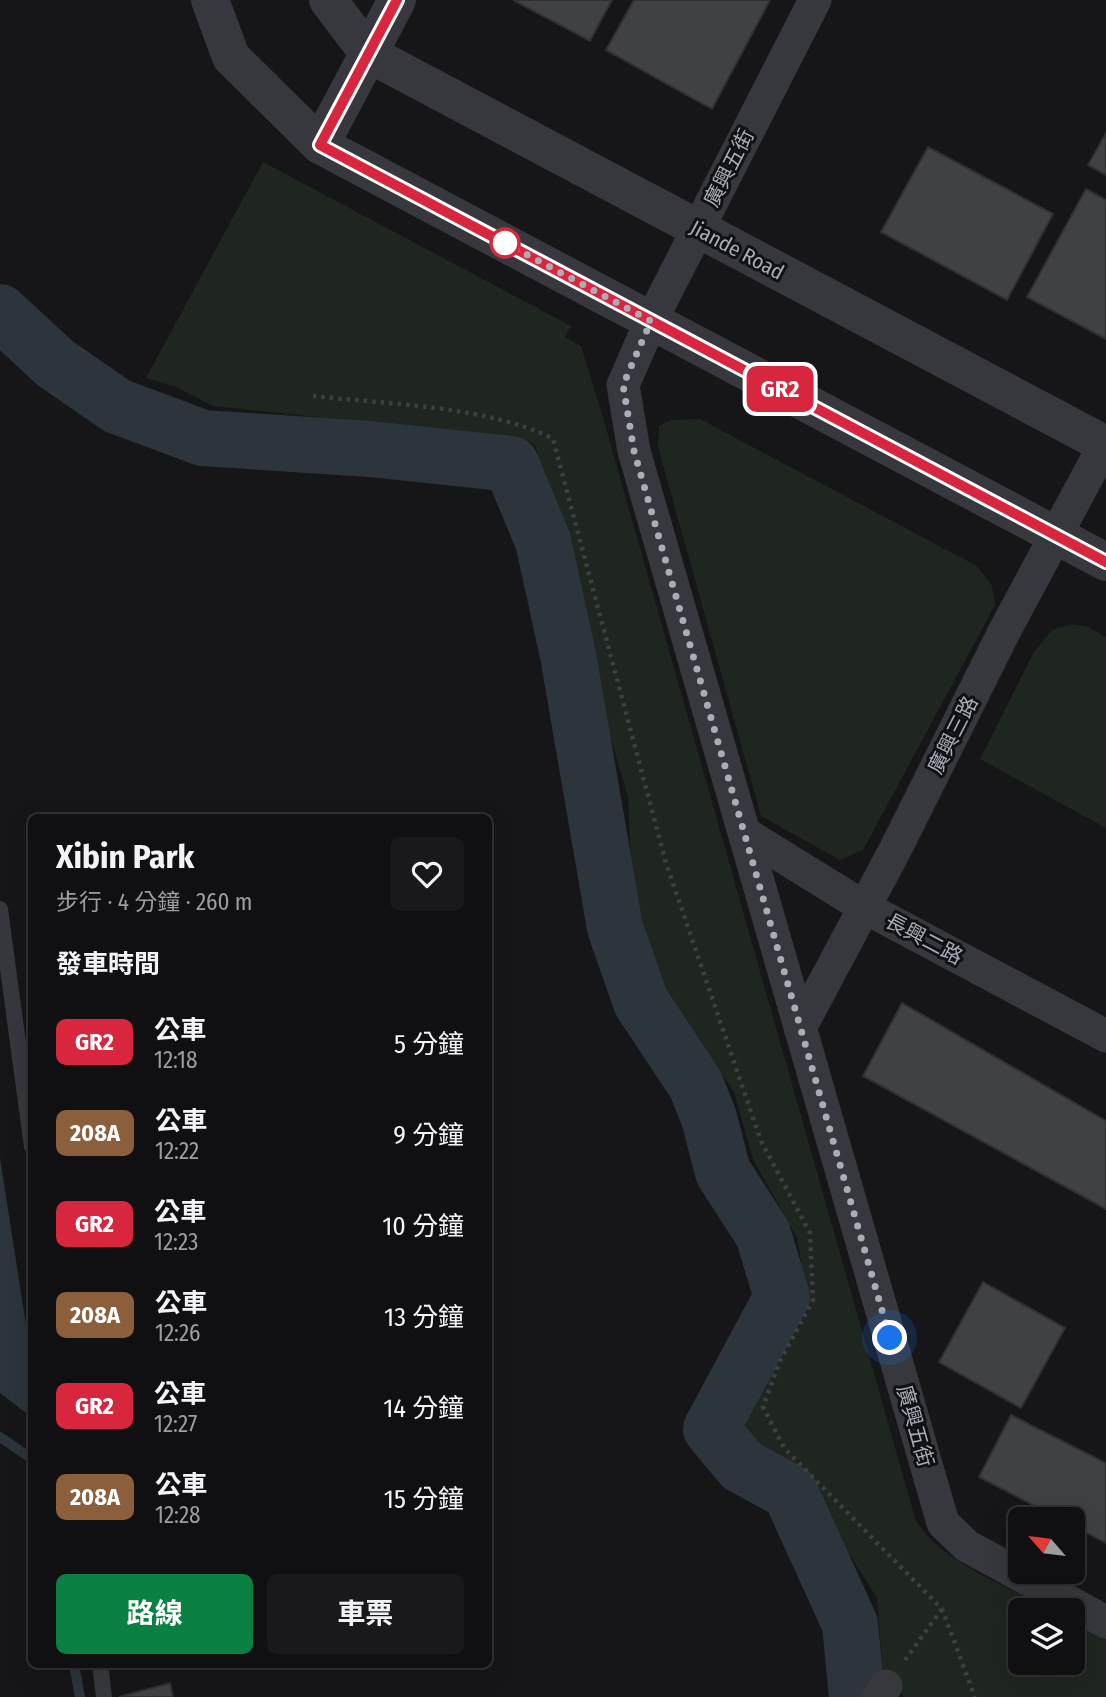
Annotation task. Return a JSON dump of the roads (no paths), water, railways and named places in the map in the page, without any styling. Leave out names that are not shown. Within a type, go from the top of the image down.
[{"type":"street","points":[[210,0],[231,57],[320,145],[1106,562]]},
{"type":"street","points":[[328,0],[369,54]]},
{"type":"street","points":[[320,145],[397,0]]},
{"type":"street","name":"廣興五街","points":[[815,0],[651,321],[623,385],[634,451],[943,1523],[967,1546],[1106,1622]]},
{"type":"street","name":"Jiande Road","points":[[369,54],[1106,444]]},
{"type":"street","name":"廣興三路","points":[[800,1028],[1106,444]]},
{"type":"street","name":"長興二路","points":[[746,834],[864,907],[1106,1036]]},
{"type":"lane","points":[[0,909],[28,1117]]},
{"type":"lane","points":[[100,1668],[104,1697]]},
{"type":"waterway","points":[[0,312],[55,363],[117,406],[203,438],[370,449],[511,464],[543,541],[568,655],[615,928],[641,1002],[696,1085],[709,1118],[723,1172],[763,1234],[782,1297],[711,1429],[742,1466],[790,1492],[850,1624],[857,1697]]},
{"type":"waterway","points":[[0,1437],[28,1456]]},
{"type":"waterway","points":[[75,1668],[80,1697]]}]
